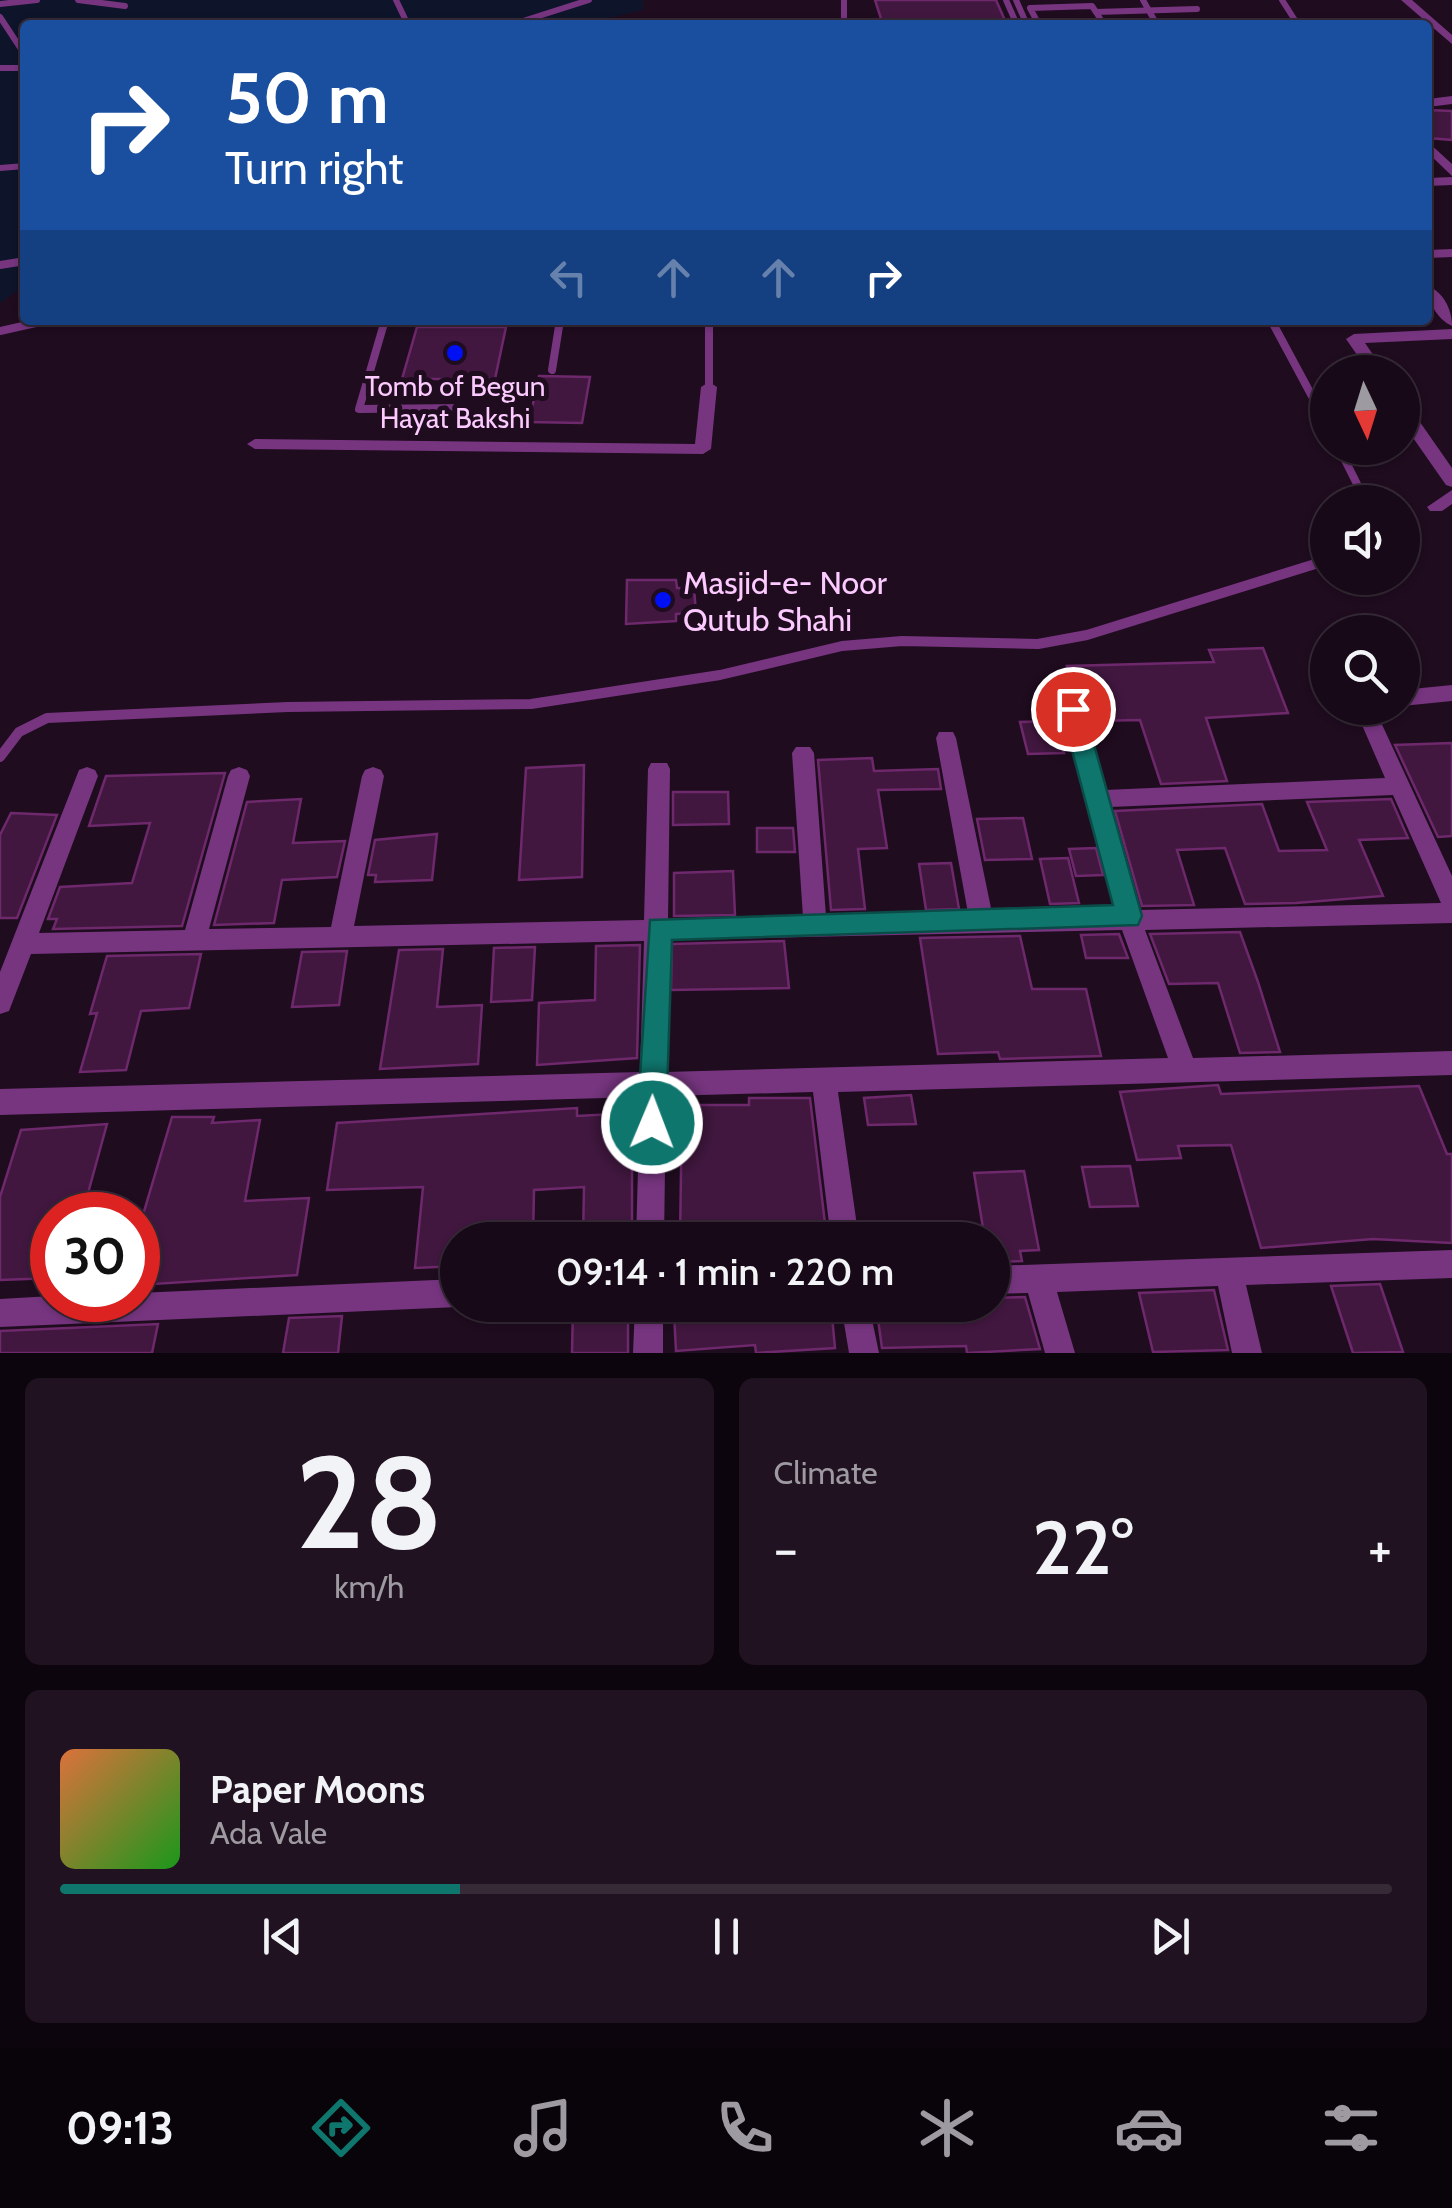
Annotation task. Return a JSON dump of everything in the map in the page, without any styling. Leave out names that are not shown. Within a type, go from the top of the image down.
[{"type":"street","points":[[1406,0],[1428,20]]},
{"type":"street","points":[[1432,23],[1452,41]]},
{"type":"street","points":[[1432,150],[1452,172]]},
{"type":"street","points":[[1432,295],[1452,321]]},
{"type":"street","points":[[1366,355],[1354,339],[1452,334]]},
{"type":"street","points":[[255,444],[703,449],[709,387]]},
{"type":"street","points":[[1420,435],[1452,481]]},
{"type":"street","points":[[1420,697],[1452,694]]},
{"type":"street","points":[[1073,709],[1129,916],[1184,1069]]},
{"type":"street","points":[[1372,725],[1452,901]]},
{"type":"street","points":[[946,738],[982,923]]},
{"type":"street","points":[[803,753],[815,926]]},
{"type":"street","points":[[650,1222],[659,928],[659,769]]},
{"type":"street","points":[[0,1002],[87,776]]},
{"type":"street","points":[[195,938],[239,776]]},
{"type":"street","points":[[341,934],[373,776]]},
{"type":"street","points":[[1095,798],[1399,786]]},
{"type":"street","points":[[22,944],[341,934],[982,923],[1129,916],[1452,913]]},
{"type":"street","points":[[0,1102],[1452,1062]]},
{"type":"street","points":[[824,1081],[844,1222]]},
{"type":"street","points":[[1010,1280],[1452,1264]]},
{"type":"street","points":[[1230,1275],[1247,1353]]},
{"type":"street","points":[[1039,1280],[1060,1353]]},
{"type":"street","points":[[0,1313],[440,1294]]},
{"type":"street","points":[[648,1322],[648,1353]]},
{"type":"street","points":[[858,1322],[864,1353]]},
{"type":"lane","points":[[0,4],[36,0]]},
{"type":"lane","points":[[78,0],[125,6]]},
{"type":"lane","points":[[511,20],[589,0]]},
{"type":"lane","points":[[1144,0],[1154,20]]},
{"type":"lane","points":[[1037,20],[1030,8],[1092,6],[1101,20]]},
{"type":"lane","points":[[1096,12],[1197,9]]},
{"type":"lane","points":[[0,16],[20,47]]},
{"type":"lane","points":[[0,331],[27,325]]},
{"type":"lane","points":[[383,325],[358,408],[464,408]]},
{"type":"lane","points":[[552,370],[559,325]]},
{"type":"lane","points":[[709,325],[709,387]]},
{"type":"lane","points":[[1274,325],[1310,393]]},
{"type":"lane","points":[[0,757],[10,738],[24,725],[47,718],[288,707],[531,704],[720,675],[842,646],[902,641],[1038,644],[1087,636],[1310,566]]},
{"type":"shaded area","points":[[0,0],[643,0],[643,10],[601,20],[20,20],[20,289],[0,303]]},
{"type":"building","points":[[875,0],[996,0],[1005,20],[881,20]]},
{"type":"building","points":[[1432,110],[1452,111],[1452,140],[1432,138]]},
{"type":"building","name":"Tomb of Begun Hayat Bakshi","points":[[417,327],[506,327],[495,379],[402,379]]},
{"type":"building","points":[[539,376],[590,377],[582,423],[529,422]]},
{"type":"building","name":"Masjid-e- Noor Qutub Shahi","points":[[627,580],[676,580],[677,588],[694,588],[696,613],[676,614],[676,621],[626,624]]},
{"type":"building","points":[[1263,648],[1288,713],[1206,718],[1227,781],[1161,784],[1140,720],[1090,721],[1083,701],[1076,698],[1067,666],[1214,662],[1209,650]]},
{"type":"building","points":[[1055,721],[1064,753],[1028,754],[1020,722]]},
{"type":"building","points":[[1452,743],[1452,836],[1438,837],[1395,745]]},
{"type":"building","points":[[872,758],[874,771],[938,769],[941,789],[878,790],[887,848],[858,849],[865,909],[831,910],[818,760]]},
{"type":"building","points":[[584,765],[582,877],[519,880],[526,768]]},
{"type":"building","points":[[225,773],[182,926],[53,929],[57,919],[48,919],[60,887],[132,883],[150,823],[89,826],[106,776]]},
{"type":"building","points":[[673,792],[728,792],[729,824],[673,825]]},
{"type":"building","points":[[301,799],[293,843],[345,841],[337,877],[282,880],[274,923],[214,925],[247,802]]},
{"type":"building","points":[[1391,799],[1408,838],[1359,840],[1383,896],[1296,903],[1245,904],[1225,848],[1177,850],[1194,905],[1142,906],[1115,811],[1262,804],[1279,851],[1327,850],[1307,802]]},
{"type":"building","points":[[11,813],[57,815],[17,918],[0,918],[0,835]]},
{"type":"building","points":[[1023,818],[1032,859],[985,860],[977,819]]},
{"type":"building","points":[[757,828],[793,828],[795,852],[757,852]]},
{"type":"building","points":[[437,834],[432,880],[375,882],[376,875],[368,875],[375,840]]},
{"type":"building","points":[[1096,848],[1103,875],[1076,876],[1069,849]]},
{"type":"building","points":[[1068,858],[1079,903],[1050,904],[1040,859]]},
{"type":"building","points":[[951,863],[959,909],[926,910],[919,864]]},
{"type":"building","points":[[733,871],[735,915],[674,916],[674,873]]},
{"type":"building","points":[[1240,932],[1280,1052],[1240,1053],[1218,983],[1169,984],[1150,934]]},
{"type":"building","points":[[1119,934],[1128,958],[1086,958],[1081,935]]},
{"type":"building","points":[[1020,936],[1032,989],[1086,989],[1101,1056],[1000,1059],[998,1052],[938,1054],[920,938]]},
{"type":"building","points":[[784,941],[789,988],[671,990],[672,944]]},
{"type":"building","points":[[640,945],[637,1058],[537,1065],[539,1003],[595,1000],[596,946]]},
{"type":"building","points":[[535,947],[532,1000],[491,1002],[494,948]]},
{"type":"building","points":[[443,949],[437,1007],[482,1005],[478,1064],[380,1069],[399,950]]},
{"type":"building","points":[[347,951],[339,1005],[292,1007],[302,952]]},
{"type":"building","points":[[201,954],[189,1008],[141,1011],[126,1070],[80,1072],[97,1013],[90,1014],[107,956]]},
{"type":"building","points":[[1218,1085],[1221,1094],[1419,1086],[1447,1154],[1452,1154],[1452,1243],[1373,1239],[1261,1248],[1231,1145],[1178,1146],[1181,1158],[1137,1160],[1120,1092]]},
{"type":"building","points":[[911,1095],[916,1124],[868,1125],[864,1098]]},
{"type":"building","points":[[749,1098],[810,1098],[825,1222],[680,1222],[682,1105],[749,1105]]},
{"type":"building","points":[[577,1108],[577,1116],[632,1113],[632,1222],[583,1222],[584,1187],[534,1190],[533,1222],[440,1222],[440,1267],[415,1268],[423,1187],[327,1190],[337,1123]]},
{"type":"building","points":[[172,1117],[214,1117],[212,1123],[260,1120],[245,1201],[309,1198],[297,1275],[160,1284],[160,1192],[150,1192]]},
{"type":"building","points":[[107,1124],[88,1192],[30,1192],[30,1279],[0,1280],[0,1197],[21,1130]]},
{"type":"building","points":[[1130,1166],[1138,1206],[1090,1207],[1082,1167]]},
{"type":"building","points":[[1024,1171],[1039,1250],[1020,1251],[1022,1261],[1010,1261],[1010,1222],[982,1222],[974,1173]]},
{"type":"building","points":[[1380,1284],[1403,1352],[1353,1353],[1331,1286]]},
{"type":"building","points":[[1214,1290],[1228,1350],[1153,1352],[1139,1293]]},
{"type":"building","points":[[1010,1297],[1025,1297],[1040,1349],[967,1353],[966,1346],[882,1348],[878,1322],[1010,1322]]},
{"type":"building","points":[[342,1316],[338,1353],[283,1353],[289,1318]]},
{"type":"building","points":[[573,1322],[628,1322],[628,1353],[572,1353]]},
{"type":"building","points":[[674,1322],[833,1322],[835,1348],[756,1353],[755,1345],[676,1351]]},
{"type":"building","points":[[158,1324],[152,1353],[0,1353],[0,1331]]},
{"type":"place","name":"Tomb of Begun Hayat Bakshi","points":[[455,353]]},
{"type":"place","name":"Masjid-e- Noor Qutub Shahi","points":[[663,600]]},
{"type":"route","points":[[652,1123],[659,928],[982,923],[1129,916],[1073,709]]}]
